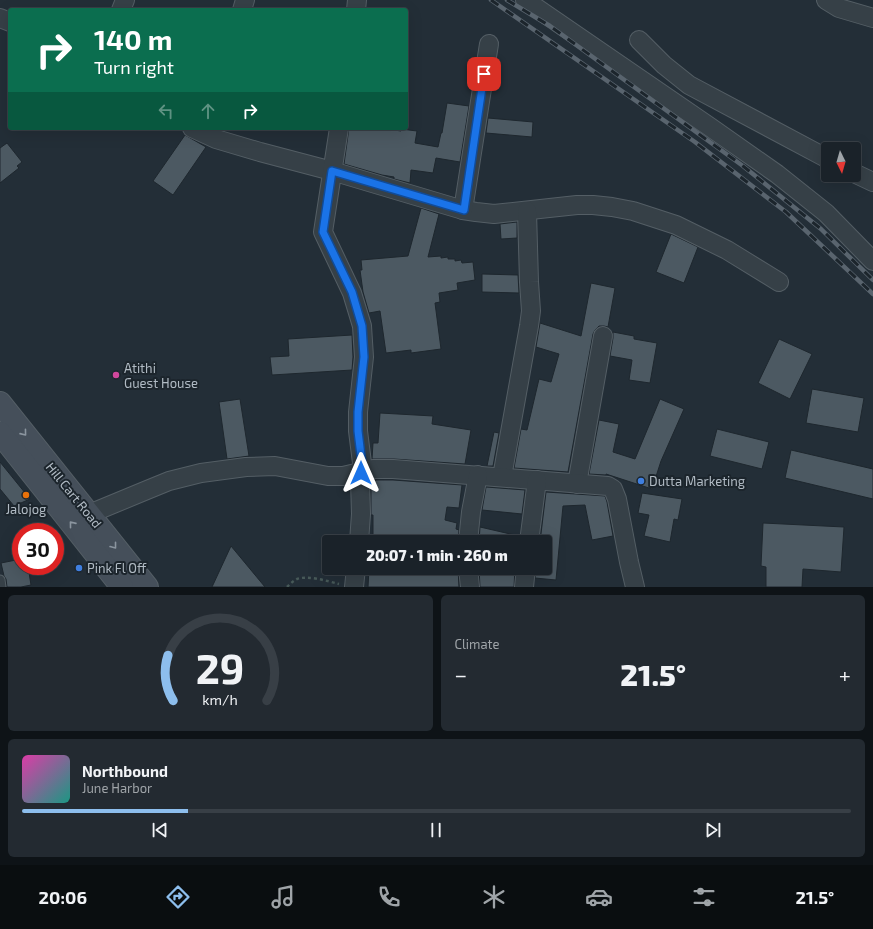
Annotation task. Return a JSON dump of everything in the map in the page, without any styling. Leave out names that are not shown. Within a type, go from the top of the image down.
[{"type":"main road","name":"Hill Cart Road","points":[[0,403],[147,587]]},
{"type":"main road","name":"Hill Cart Road","points":[[2,438],[118,585]]},
{"type":"street","points":[[525,0],[777,174],[826,213],[873,261]]},
{"type":"street","points":[[826,0],[839,8],[873,18]]},
{"type":"street","points":[[639,40],[664,64],[690,85],[821,155]]},
{"type":"street","points":[[464,210],[489,44]]},
{"type":"street","points":[[196,130],[216,139],[464,210],[494,214],[577,205],[593,205],[633,211],[676,225],[727,250],[779,282]]},
{"type":"street","points":[[339,130],[323,232],[352,292],[362,326],[364,357],[358,412],[358,431],[362,464],[360,481],[360,535]]},
{"type":"street","points":[[861,176],[873,182]]},
{"type":"street","points":[[502,477],[531,311],[527,211]]},
{"type":"street","points":[[577,484],[603,336]]},
{"type":"street","points":[[89,514],[169,481],[201,473],[246,467],[275,466],[328,476],[343,476],[373,470],[393,469],[608,486],[613,489],[617,499],[635,587]]},
{"type":"street","points":[[469,535],[471,512],[478,475]]},
{"type":"street","points":[[530,535],[537,480]]},
{"type":"street","points":[[354,587],[355,575]]},
{"type":"street","points":[[468,575],[470,587]]},
{"type":"street","points":[[524,587],[525,575]]},
{"type":"lane","points":[[0,580],[1,587]]},
{"type":"path","points":[[287,587],[295,580],[303,578],[310,578],[354,587]]},
{"type":"building","points":[[447,103],[469,106],[460,162],[436,158],[433,173],[411,170],[410,183],[394,179],[394,177],[344,164],[349,130],[417,131],[415,143],[438,147]]},
{"type":"building","points":[[488,118],[533,122],[532,137],[486,133]]},
{"type":"building","points":[[185,135],[206,147],[173,195],[153,181]]},
{"type":"building","points":[[7,143],[22,162],[17,166],[19,168],[0,183],[0,148]]},
{"type":"building","points":[[421,208],[439,214],[428,257],[441,256],[441,258],[448,257],[448,259],[455,259],[455,261],[461,260],[462,263],[473,262],[475,280],[457,283],[458,290],[439,293],[440,302],[435,303],[441,349],[411,353],[411,350],[386,353],[380,311],[369,313],[363,292],[360,270],[362,270],[361,260],[408,256]]},
{"type":"building","points":[[517,222],[517,238],[501,239],[500,224]]},
{"type":"building","points":[[671,234],[698,247],[684,283],[656,272]]},
{"type":"building","points":[[482,274],[518,275],[519,293],[482,292]]},
{"type":"building","points":[[591,283],[615,288],[608,327],[599,326],[593,334],[568,472],[514,468],[521,429],[527,430],[539,379],[551,382],[559,354],[536,347],[540,323],[581,336]]},
{"type":"building","points":[[613,332],[634,336],[634,339],[657,343],[650,383],[629,380],[632,360],[610,356]]},
{"type":"building","points":[[352,335],[352,370],[272,375],[270,357],[289,356],[288,339]]},
{"type":"building","points":[[779,339],[812,354],[790,399],[758,383]]},
{"type":"building","points":[[812,389],[864,398],[858,432],[806,423]]},
{"type":"building","points":[[240,399],[249,456],[227,459],[219,402]]},
{"type":"building","points":[[660,399],[684,409],[661,461],[652,489],[606,474],[589,474],[599,420],[619,424],[613,452],[635,459]]},
{"type":"building","points":[[380,413],[433,416],[432,424],[471,430],[465,464],[372,459],[373,443],[378,443]]},
{"type":"building","points":[[717,429],[769,442],[762,469],[710,456]]},
{"type":"building","points":[[494,432],[499,433],[493,466],[487,466]]},
{"type":"building","points":[[791,450],[873,469],[873,499],[785,478]]},
{"type":"building","points":[[0,462],[30,499],[14,506],[0,489]]},
{"type":"building","points":[[376,480],[393,480],[462,485],[459,508],[447,507],[445,520],[457,523],[456,529],[459,530],[459,535],[373,535],[373,515],[371,515],[371,482]]},
{"type":"building","points":[[486,487],[525,490],[522,514],[482,510]]},
{"type":"building","points":[[546,492],[605,496],[613,536],[592,540],[585,505],[563,506],[556,580],[535,578],[535,575],[552,575],[552,535],[541,535]]},
{"type":"building","points":[[642,493],[682,499],[678,520],[674,519],[670,542],[644,536],[649,515],[638,513]]},
{"type":"building","points":[[763,523],[844,527],[841,572],[803,569],[802,587],[766,587],[766,567],[761,566]]},
{"type":"building","points":[[480,527],[515,535],[479,535]]},
{"type":"building","points":[[231,546],[265,587],[212,587]]},
{"type":"building","points":[[12,561],[12,575],[29,575],[31,585],[7,587],[1,563]]},
{"type":"building","points":[[369,575],[458,575],[459,587],[368,587]]},
{"type":"building","points":[[479,575],[515,575],[514,587],[480,587]]},
{"type":"railway","points":[[491,0],[695,142],[786,212],[873,294]]},
{"type":"railway","points":[[507,0],[550,26],[743,166],[821,229],[873,280]]},
{"type":"place","name":"Atithi Guest House","points":[[116,375]]},
{"type":"place","name":"Dutta Marketing","points":[[641,481]]},
{"type":"place","name":"Jalojog","points":[[26,495]]},
{"type":"place","name":"Pink Fl Off","points":[[79,568]]},
{"type":"route","points":[[361,473],[362,464],[358,431],[358,412],[364,357],[362,326],[352,292],[323,232],[332,171],[464,210],[484,74]]}]
